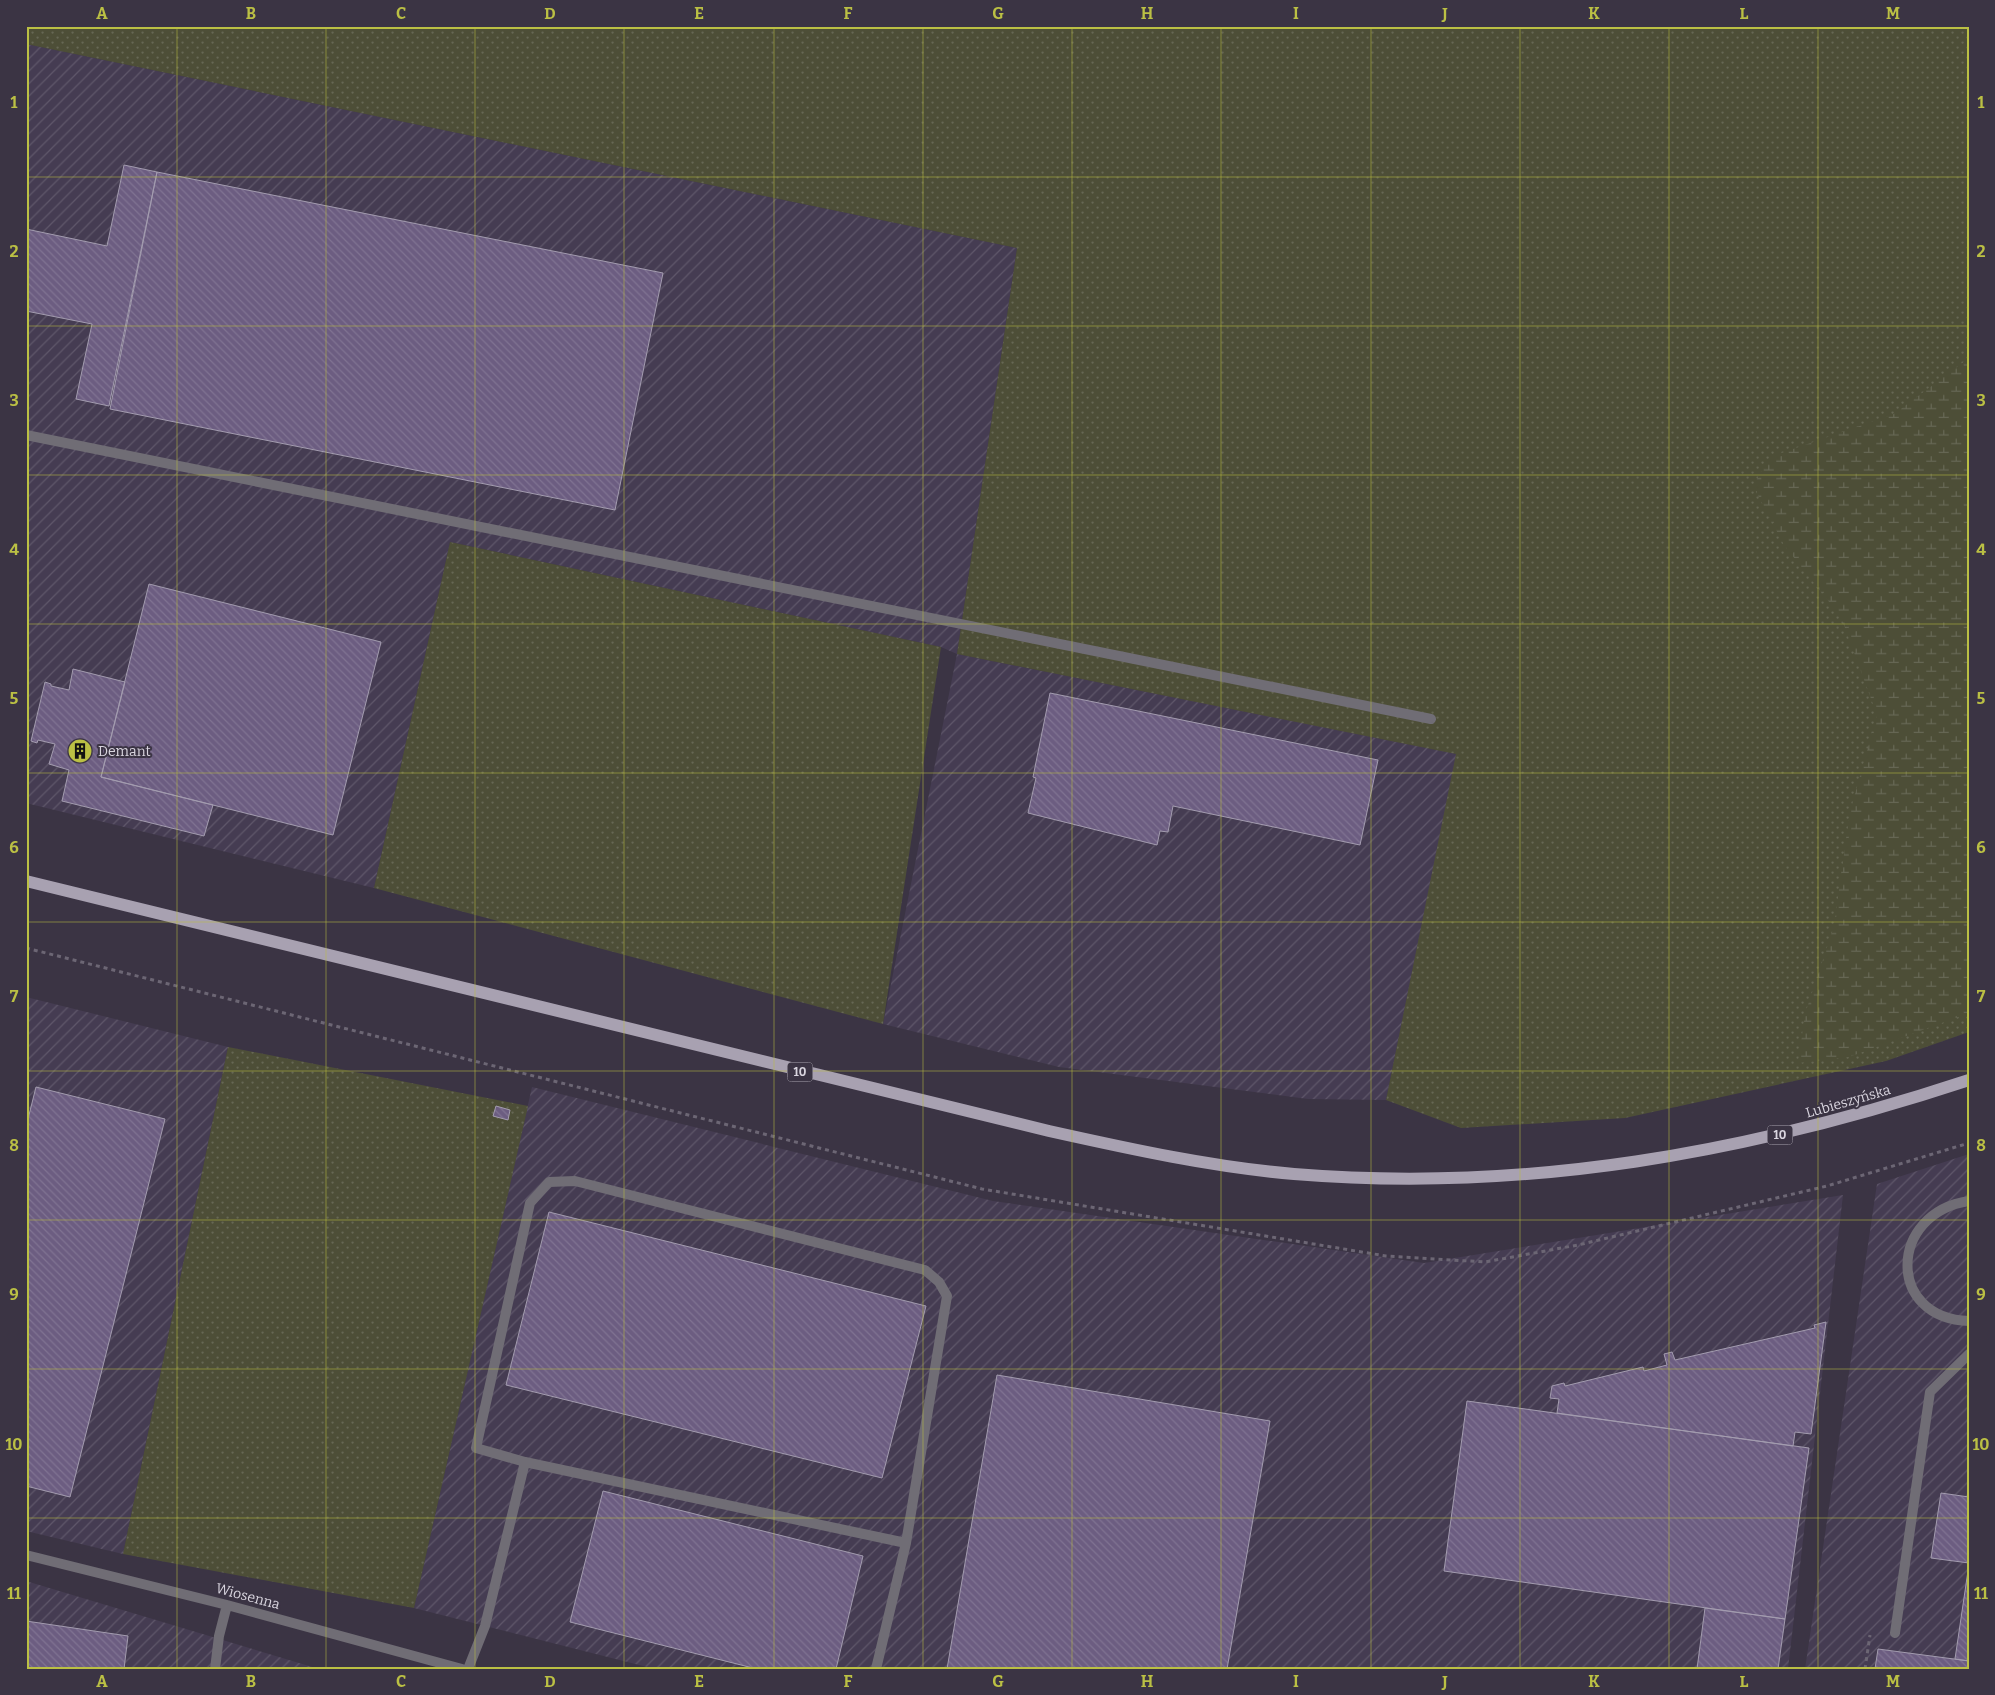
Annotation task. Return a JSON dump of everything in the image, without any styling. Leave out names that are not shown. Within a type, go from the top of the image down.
[{"type":"main road","name":"Lubieszyńska","points":[[26,881],[922,1102],[1115,1146],[1250,1170],[1342,1177],[1444,1178],[1586,1169],[1666,1158],[1769,1138],[1969,1080]]},
{"type":"lane","points":[[26,435],[1432,719]]},
{"type":"lane","points":[[876,1669],[906,1543],[948,1296],[939,1282],[925,1270],[575,1181],[549,1182],[530,1203],[476,1448],[525,1462],[906,1543]]},
{"type":"lane","points":[[1969,1201],[1952,1204],[1931,1215],[1922,1224],[1912,1241],[1907,1262],[1912,1286],[1924,1305],[1944,1318],[1969,1322]]},
{"type":"lane","points":[[1894,1634],[1930,1392],[1969,1354]]},
{"type":"lane","points":[[468,1669],[485,1626],[525,1462]]},
{"type":"lane","name":"Wiosenna","points":[[26,1555],[227,1604],[462,1669]]},
{"type":"lane","points":[[215,1669],[219,1636],[227,1604]]},
{"type":"shaded area","points":[[26,44],[1017,248],[957,654],[941,647],[450,542],[374,888],[26,803]]},
{"type":"shaded area","points":[[957,654],[1457,754],[1386,1100],[1308,1099],[1059,1067],[883,1024]]},
{"type":"shaded area","points":[[26,997],[228,1047],[123,1554],[26,1531]]},
{"type":"shaded area","points":[[532,1087],[993,1201],[1424,1263],[1843,1195],[1788,1669],[655,1669],[414,1608]]},
{"type":"shaded area","points":[[1969,1154],[1969,1669],[1805,1669],[1877,1184]]},
{"type":"shaded area","points":[[26,1581],[319,1669],[26,1669]]},
{"type":"green space","points":[[26,26],[1969,26],[1969,1032],[1886,1061],[1625,1118],[1461,1128],[1386,1100],[1456,754],[957,654],[1017,248],[26,44]]},
{"type":"green space","points":[[1969,358],[1969,1013],[1849,1057],[1798,1063],[1805,1014],[1834,926],[1850,812],[1877,715],[1841,617],[1784,545],[1753,486],[1770,457],[1894,414]]},
{"type":"green space","points":[[450,542],[941,647],[883,1024],[374,888]]},
{"type":"green space","points":[[228,1047],[528,1106],[414,1608],[123,1554]]},
{"type":"building","points":[[124,165],[157,172],[109,406],[76,399],[92,324],[26,311],[26,229],[107,246]]},
{"type":"building","points":[[157,172],[663,273],[615,510],[110,409]]},
{"type":"building","points":[[149,584],[381,642],[333,835],[101,777]]},
{"type":"building","name":"Demant","points":[[73,669],[125,682],[101,777],[213,805],[204,836],[62,801],[69,770],[49,764],[55,744],[38,740],[37,743],[31,741],[45,682],[51,684],[51,686],[69,690]]},
{"type":"building","points":[[1050,693],[1378,760],[1360,845],[1173,806],[1168,832],[1160,831],[1157,845],[1028,813],[1036,778],[1033,777]]},
{"type":"building","points":[[36,1087],[165,1119],[70,1497],[26,1486],[26,1127]]},
{"type":"building","points":[[496,1106],[510,1110],[508,1120],[493,1116]]},
{"type":"building","points":[[549,1212],[926,1306],[882,1478],[506,1385]]},
{"type":"building","points":[[1826,1322],[1811,1434],[1795,1432],[1793,1446],[1557,1413],[1559,1399],[1550,1398],[1552,1386],[1564,1383],[1565,1386],[1643,1367],[1644,1371],[1667,1365],[1664,1354],[1672,1352],[1675,1360],[1815,1328],[1814,1325]]},
{"type":"building","points":[[997,1375],[1270,1421],[1227,1669],[947,1669]]},
{"type":"building","points":[[1467,1401],[1809,1448],[1785,1619],[1444,1571]]},
{"type":"building","points":[[603,1491],[863,1556],[836,1669],[757,1669],[570,1622]]},
{"type":"building","points":[[1941,1493],[1969,1497],[1969,1563],[1931,1558]]},
{"type":"building","points":[[1969,1564],[1969,1661],[1955,1659]]},
{"type":"building","points":[[1705,1608],[1785,1619],[1778,1669],[1697,1669]]},
{"type":"building","points":[[26,1621],[128,1636],[124,1669],[26,1669]]},
{"type":"building","points":[[1878,1649],[1969,1661],[1969,1669],[1875,1669]]},
{"type":"place","name":"Demant","points":[[80,751]]}]
